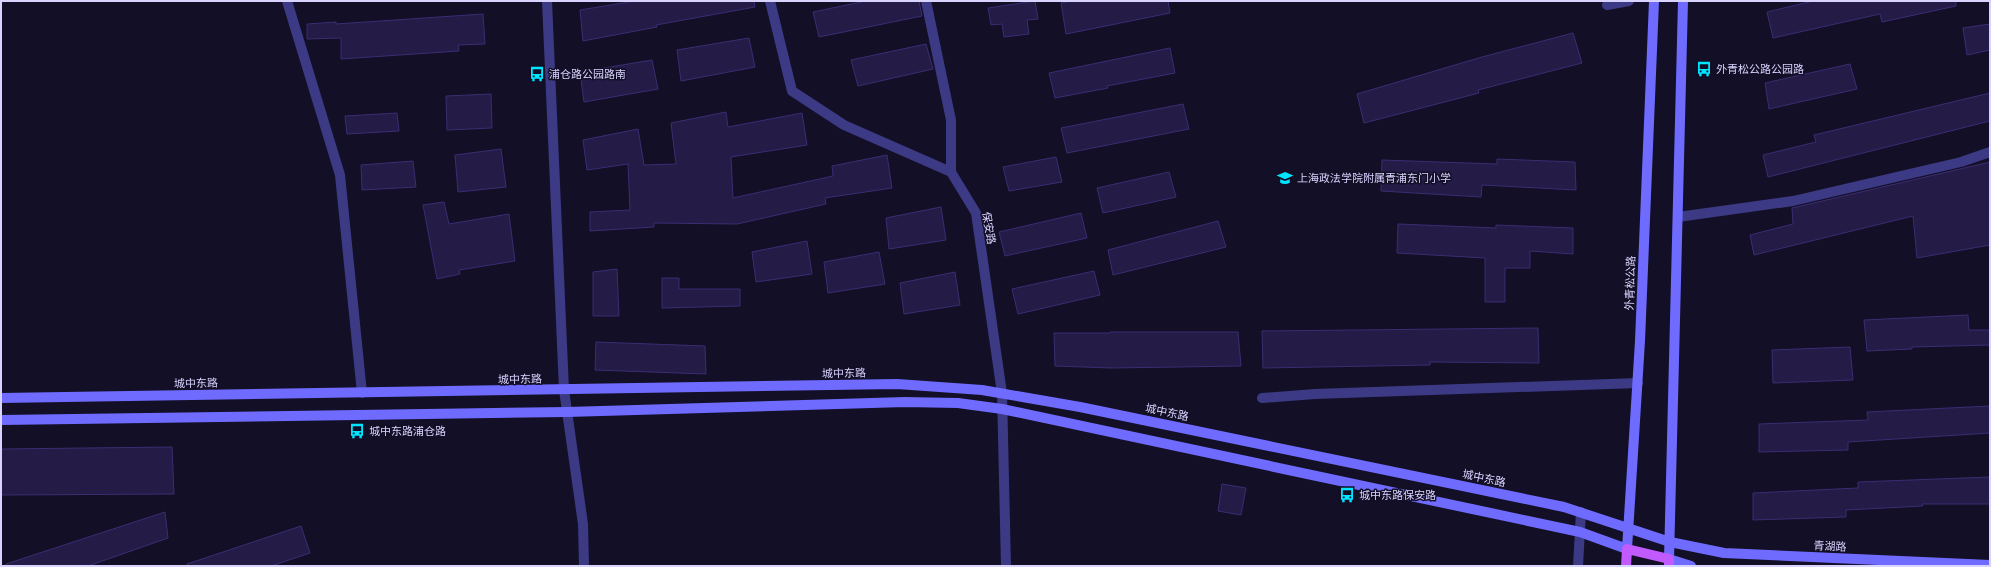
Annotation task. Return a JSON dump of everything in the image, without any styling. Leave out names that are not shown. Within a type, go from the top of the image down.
[{"type":"main road","name":"外青松公路","points":[[1626,566],[1638,383],[1654,1]]},
{"type":"main road","points":[[1669,563],[1683,1]]},
{"type":"main road","name":"城中东路","points":[[1,398],[897,384],[982,390],[1080,407],[1564,507],[1670,542]]},
{"type":"main road","points":[[1,420],[567,412],[905,402],[958,403],[1002,410],[1580,532],[1669,563],[1691,566]]},
{"type":"main road","name":"青湖路","points":[[1670,542],[1724,553],[1990,565]]},
{"type":"street","points":[[287,1],[340,175],[362,393]]},
{"type":"street","points":[[547,1],[564,390],[583,524],[584,566]]},
{"type":"street","points":[[770,1],[792,91],[844,125],[951,172],[951,120],[926,1]]},
{"type":"street","points":[[1607,5],[1629,1]]},
{"type":"street","points":[[1678,217],[1793,201],[1961,162],[1990,152]]},
{"type":"street","name":"保安路","points":[[951,172],[976,213],[1002,393],[1006,566]]},
{"type":"street","points":[[1262,398],[1315,394],[1638,383]]},
{"type":"street","points":[[1578,566],[1581,512]]},
{"type":"building","points":[[635,1],[754,1],[755,7],[656,25],[657,27],[583,41],[580,10]]},
{"type":"building","points":[[866,1],[919,1],[922,16],[819,37],[813,12]]},
{"type":"building","points":[[1035,1],[1038,19],[1027,20],[1029,34],[1004,37],[1002,24],[991,25],[988,8]]},
{"type":"building","points":[[1071,1],[1168,1],[1170,13],[1066,34],[1061,3]]},
{"type":"building","points":[[1813,1],[1956,1],[1956,6],[1882,22],[1880,14],[1773,38],[1767,12]]},
{"type":"building","points":[[483,14],[485,44],[458,45],[459,51],[341,59],[341,38],[307,39],[307,24],[336,22],[336,24]]},
{"type":"building","points":[[1990,24],[1990,50],[1967,55],[1963,28]]},
{"type":"building","points":[[1573,33],[1582,63],[1478,90],[1479,93],[1364,123],[1357,94],[1482,57]]},
{"type":"building","points":[[749,38],[755,67],[681,81],[677,50]]},
{"type":"building","points":[[926,44],[933,69],[858,86],[851,60]]},
{"type":"building","points":[[1170,48],[1175,73],[1055,98],[1049,73]]},
{"type":"building","points":[[652,60],[658,89],[584,102],[580,72]]},
{"type":"building","points":[[1850,64],[1857,89],[1769,109],[1765,83]]},
{"type":"building","points":[[1990,93],[1990,121],[1768,177],[1763,155],[1816,142],[1814,135]]},
{"type":"building","points":[[491,94],[492,128],[447,130],[446,96]]},
{"type":"building","points":[[1183,104],[1189,129],[1067,153],[1061,128]]},
{"type":"building","points":[[726,112],[728,127],[802,113],[807,145],[731,157],[733,198],[833,176],[832,166],[887,155],[892,188],[825,198],[826,204],[737,224],[654,223],[654,227],[590,231],[590,212],[630,210],[628,164],[587,170],[583,140],[638,129],[644,165],[676,164],[671,123]]},
{"type":"building","points":[[397,113],[399,131],[347,134],[345,116]]},
{"type":"building","points":[[501,149],[506,187],[458,192],[455,155]]},
{"type":"building","points":[[1056,157],[1062,182],[1009,191],[1003,167]]},
{"type":"building","points":[[1497,159],[1575,162],[1576,190],[1482,185],[1481,197],[1381,191],[1382,160],[1497,164]]},
{"type":"building","points":[[413,161],[416,187],[362,190],[361,165]]},
{"type":"building","points":[[1990,162],[1990,245],[1917,258],[1913,216],[1754,255],[1750,235],[1793,224],[1792,208]]},
{"type":"building","points":[[1169,172],[1176,197],[1103,213],[1097,188]]},
{"type":"building","points":[[444,202],[449,224],[509,214],[515,261],[459,270],[460,274],[437,279],[423,205]]},
{"type":"building","points":[[941,207],[946,240],[889,249],[886,218]]},
{"type":"building","points":[[1081,213],[1087,238],[1005,256],[999,232]]},
{"type":"building","points":[[1218,221],[1226,247],[1113,275],[1108,250]]},
{"type":"building","points":[[1398,224],[1496,228],[1496,225],[1573,228],[1573,254],[1530,251],[1530,268],[1505,268],[1505,302],[1485,302],[1485,258],[1397,253]]},
{"type":"building","points":[[807,241],[812,274],[756,282],[752,252]]},
{"type":"building","points":[[879,252],[885,284],[828,293],[824,262]]},
{"type":"building","points":[[617,269],[619,316],[593,316],[593,272]]},
{"type":"building","points":[[1094,271],[1100,295],[1018,314],[1012,289]]},
{"type":"building","points":[[955,272],[960,305],[904,314],[900,283]]},
{"type":"building","points":[[662,278],[679,278],[679,289],[740,289],[740,306],[662,308]]},
{"type":"building","points":[[1968,315],[1969,330],[1990,330],[1990,345],[1912,347],[1912,349],[1867,351],[1864,320]]},
{"type":"building","points":[[1538,328],[1539,363],[1430,362],[1430,365],[1263,368],[1262,331]]},
{"type":"building","points":[[1238,332],[1241,366],[1112,368],[1055,366],[1054,333]]},
{"type":"building","points":[[596,342],[705,346],[706,374],[595,370]]},
{"type":"building","points":[[1850,347],[1853,380],[1773,383],[1772,350]]},
{"type":"building","points":[[1990,406],[1990,433],[1848,442],[1848,450],[1759,452],[1759,424],[1868,420],[1867,412]]},
{"type":"building","points":[[172,447],[174,494],[1,495],[1,449]]},
{"type":"building","points":[[1990,477],[1990,504],[1922,504],[1923,506],[1846,510],[1846,517],[1753,520],[1753,493],[1858,488],[1858,482]]},
{"type":"building","points":[[1222,484],[1246,488],[1241,515],[1218,511]]},
{"type":"building","points":[[165,512],[168,538],[88,566],[6,566],[6,564]]},
{"type":"building","points":[[301,526],[310,553],[271,566],[188,566],[187,564]]},
{"type":"place","name":"外青松公路公园路","points":[[1704,69]]},
{"type":"place","name":"浦仓路公园路南","points":[[537,74]]},
{"type":"place","name":"上海政法学院附属青浦东门小学","points":[[1285,178]]},
{"type":"place","name":"城中东路浦仓路","points":[[357,431]]},
{"type":"place","name":"城中东路保安路","points":[[1347,495]]}]
